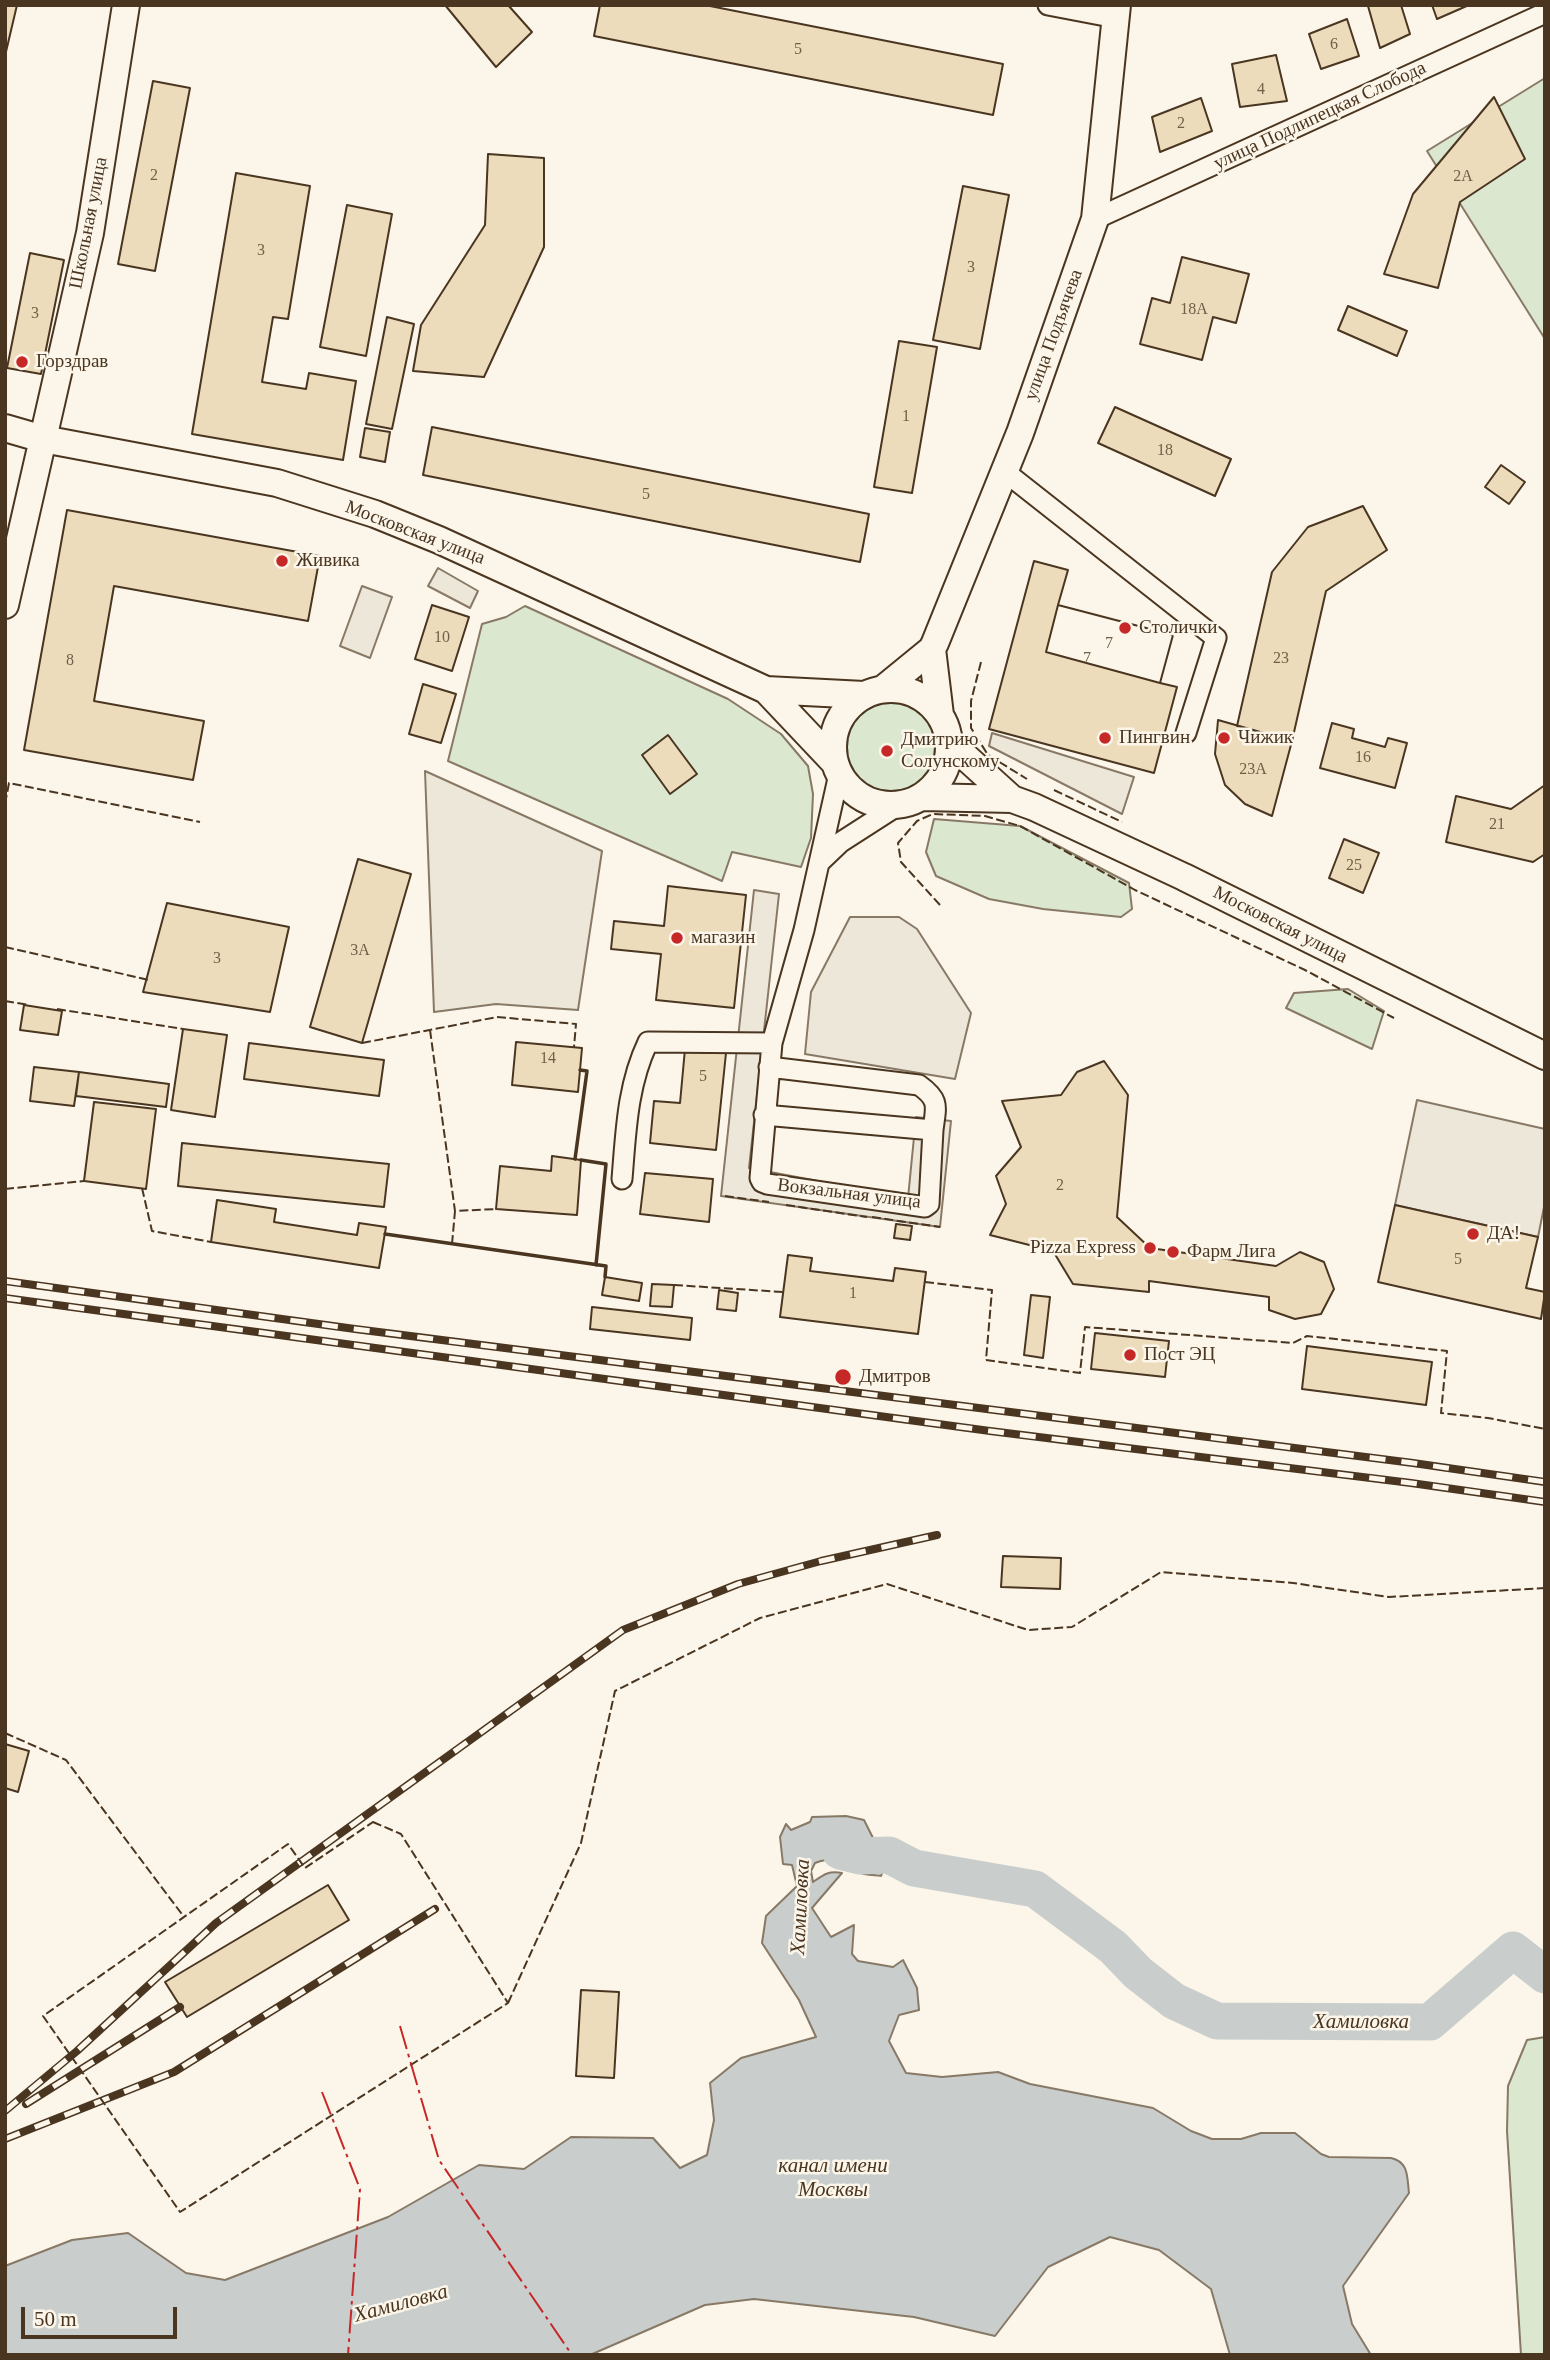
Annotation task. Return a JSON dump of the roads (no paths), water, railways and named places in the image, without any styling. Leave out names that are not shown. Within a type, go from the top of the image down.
[{"type":"main road","name":"Школьная улица","points":[[5,605],[90,233],[126,5]]},
{"type":"main road","name":"улица Подъячева","points":[[940,715],[932,649],[1020,433],[1096,219],[1116,12]]},
{"type":"main road","name":"Московская улица","points":[[5,428],[43,439],[277,483],[375,514],[497,565],[766,690],[837,768],[851,790],[863,799],[879,805],[897,806],[922,797],[1012,799],[1034,807],[1174,872],[1545,1056]]},
{"type":"main road","name":"улица Подъячева","points":[[874,692],[932,649]]},
{"type":"main road","name":"Московская улица","points":[[766,690],[900,690],[916,694],[940,715]]},
{"type":"main road","points":[[837,768],[834,736],[841,718],[849,706],[874,692]]},
{"type":"main road","points":[[922,797],[933,789],[948,760],[949,743],[940,715]]},
{"type":"main road","name":"Московская улица","points":[[949,743],[1012,799]]},
{"type":"street","points":[[1048,5],[1116,12]]},
{"type":"street","name":"улица Подлипецкая Слобода","points":[[1096,219],[1545,13]]},
{"type":"street","points":[[1004,471],[1216,638],[1186,733]]},
{"type":"street","name":"Вокзальная улица","points":[[837,768],[804,930],[772,1043],[760,1178],[762,1182],[926,1207],[929,1204],[933,1130]]},
{"type":"street","points":[[818,864],[841,842],[897,806]]},
{"type":"street","points":[[622,1179],[636,1067],[648,1042],[772,1043]]},
{"type":"street","points":[[764,1115],[933,1130],[936,1105],[933,1095],[919,1085],[769,1067]]},
{"type":"water","name":"канал имени Москвы","points":[[846,1816],[864,1820],[879,1850],[889,1855],[881,1876],[860,1873],[830,1859],[815,1863],[811,1871],[813,1882],[823,1875],[842,1873],[812,1908],[831,1937],[854,1925],[852,1954],[858,1961],[893,1967],[903,1960],[917,1988],[919,2010],[899,2015],[889,2041],[906,2073],[942,2077],[998,2072],[1030,2084],[1153,2108],[1191,2131],[1212,2139],[1241,2139],[1261,2133],[1295,2133],[1321,2154],[1329,2157],[1391,2158],[1401,2163],[1406,2171],[1409,2193],[1343,2286],[1352,2324],[1371,2355],[1230,2355],[1211,2289],[1159,2250],[1110,2237],[1048,2267],[995,2336],[914,2317],[754,2299],[705,2305],[590,2355],[5,2355],[5,2266],[72,2240],[128,2233],[186,2273],[225,2280],[388,2217],[479,2165],[524,2169],[571,2137],[653,2138],[680,2168],[707,2155],[714,2120],[710,2083],[741,2058],[816,2037],[799,2000],[762,1943],[766,1916],[797,1886],[792,1865],[783,1864],[780,1837],[786,1824],[791,1830],[810,1822],[812,1817]]},
{"type":"waterway","name":"Хамиловка","points":[[840,1851],[860,1856],[889,1855],[914,1868],[1035,1889],[1113,1947],[1138,1973],[1174,2001],[1217,2021],[1430,2022],[1513,1950],[1545,1975]]},
{"type":"railway","points":[[5,1281],[355,1329],[1545,1482]]},
{"type":"railway","points":[[5,1298],[990,1431],[1545,1502]]},
{"type":"railway","points":[[5,2111],[77,2051],[216,1923],[623,1630],[738,1584],[821,1561],[937,1535]]},
{"type":"railway","points":[[5,2139],[174,2072],[435,1909]]},
{"type":"railway","points":[[26,2104],[180,2007]]},
{"type":"place","name":"Горздрав","points":[[22,362]]},
{"type":"place","name":"Живика","points":[[282,561]]},
{"type":"place","name":"Столички","points":[[1125,628]]},
{"type":"place","name":"Пингвин","points":[[1105,738]]},
{"type":"place","name":"Чижик","points":[[1224,738]]},
{"type":"place","name":"Дмитрию Солунскому","points":[[887,751]]},
{"type":"place","name":"магазин","points":[[677,938]]},
{"type":"place","name":"ДА!","points":[[1473,1234]]},
{"type":"place","name":"Pizza Express","points":[[1150,1248]]},
{"type":"place","name":"Фарм Лига","points":[[1173,1252]]},
{"type":"place","name":"Пост ЭЦ","points":[[1130,1355]]},
{"type":"place","name":"Дмитров","points":[[843,1377]]}]
